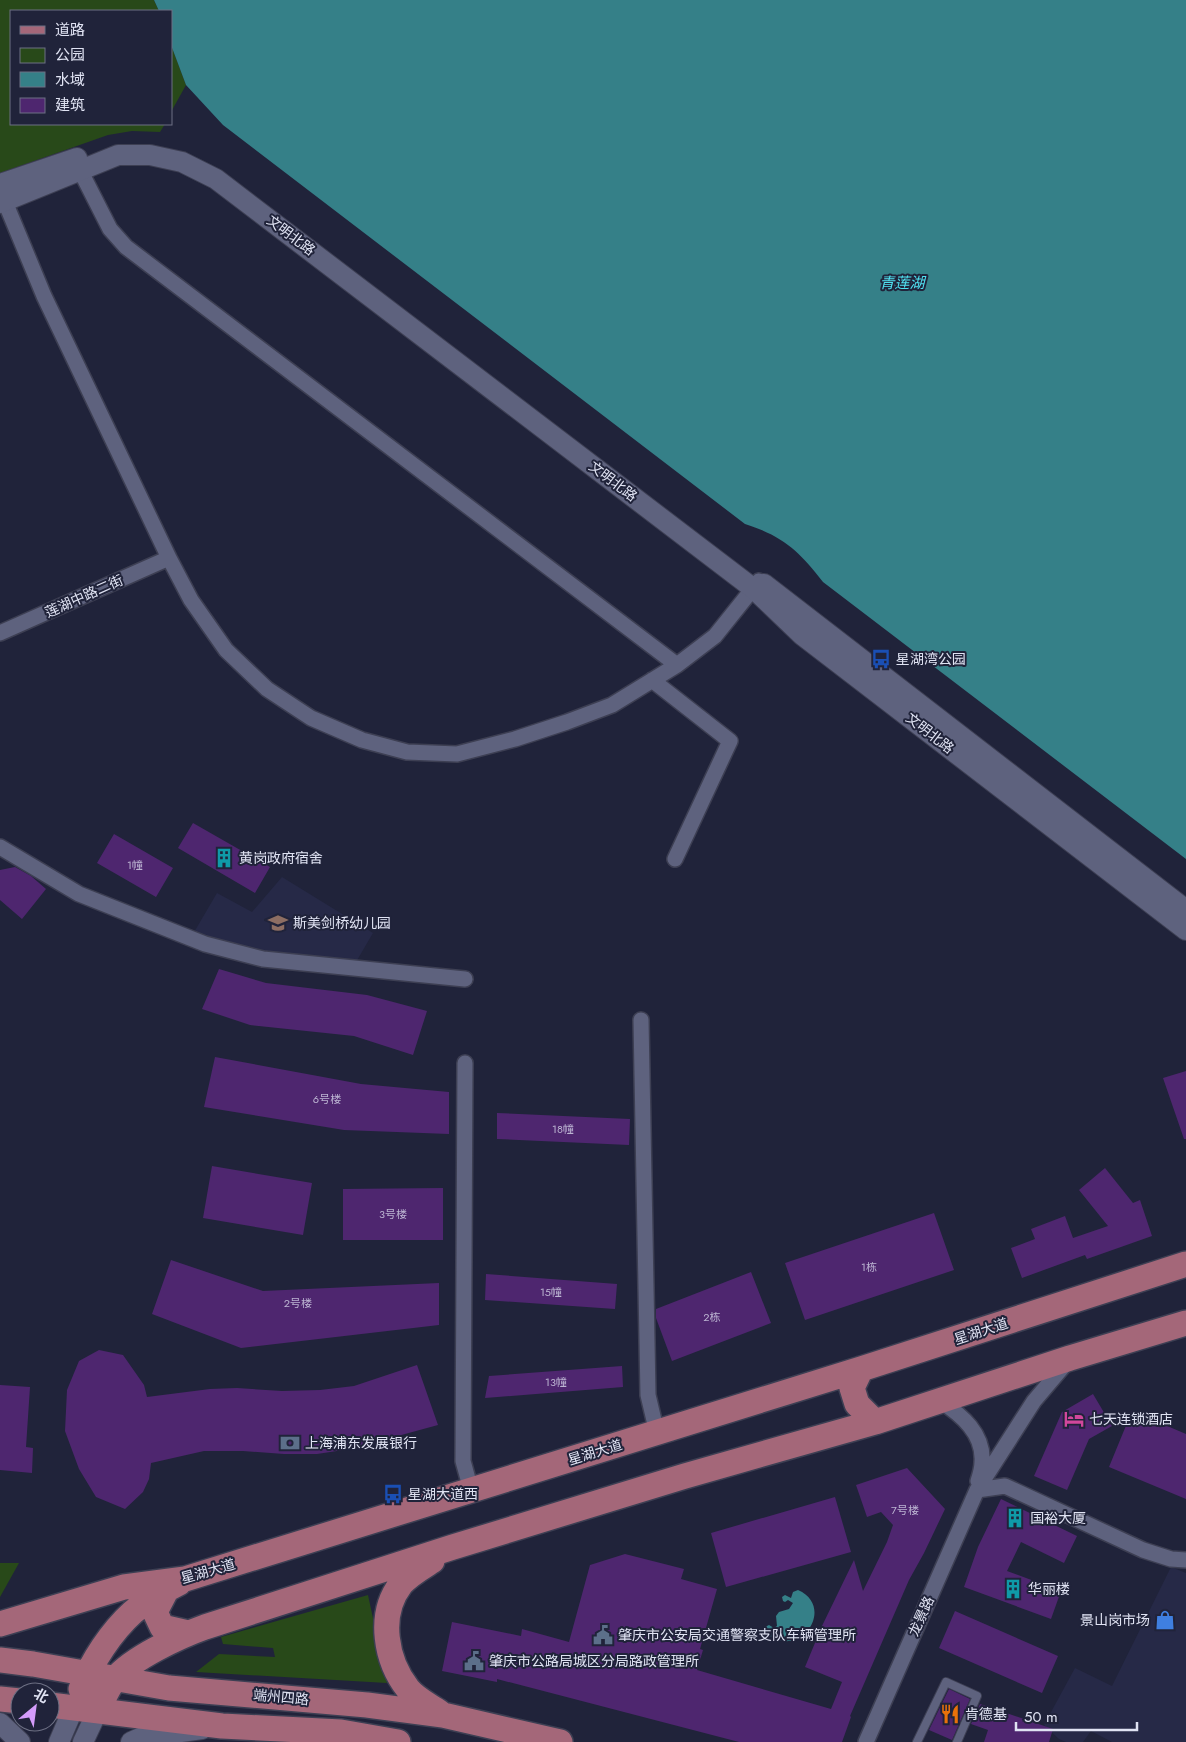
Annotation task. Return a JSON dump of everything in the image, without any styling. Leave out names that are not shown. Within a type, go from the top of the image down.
[{"type":"main road","name":"星湖大道","points":[[0,1624],[124,1586],[176,1584],[861,1369],[1186,1264]]},
{"type":"main road","points":[[74,1707],[140,1658],[188,1634],[453,1547],[685,1476],[875,1422],[1070,1358],[1186,1323]]},
{"type":"main road","points":[[861,1369],[852,1388],[857,1404],[875,1422]]},
{"type":"main road","points":[[444,1714],[408,1690],[390,1656],[386,1626],[393,1599],[401,1584],[417,1570],[453,1547]]},
{"type":"main road","points":[[176,1584],[155,1612],[162,1627],[188,1634]]},
{"type":"main road","points":[[74,1707],[87,1674],[104,1646],[133,1612],[176,1584]]},
{"type":"main road","name":"端州四路","points":[[0,1660],[178,1689],[367,1705],[444,1714],[560,1742]]},
{"type":"main road","points":[[277,1728],[279,1697]]},
{"type":"main road","points":[[74,1707],[222,1726],[277,1728],[338,1737],[398,1742]]},
{"type":"street","name":"文明北路","points":[[1,195],[116,145],[153,144],[162,146],[188,152],[220,169],[757,584],[802,635],[1186,930]]},
{"type":"street","name":"文明北路","points":[[1,195],[80,170],[118,155],[150,155],[182,162],[216,179],[757,584],[1186,910]]},
{"type":"street","points":[[80,170],[110,229],[126,247],[677,665]]},
{"type":"street","points":[[1,195],[44,296],[169,558],[191,600],[226,650],[267,689],[311,718],[362,740],[407,752],[457,754],[515,738],[567,722],[612,705],[677,665],[715,636],[757,584]]},
{"type":"street","name":"莲湖中路二街","points":[[0,633],[169,558]]},
{"type":"street","points":[[652,680],[730,741],[675,859]]},
{"type":"street","points":[[0,847],[79,894],[205,944],[263,959],[465,980]]},
{"type":"street","points":[[642,1020],[648,1395],[657,1433]]},
{"type":"street","points":[[465,1063],[463,1461],[471,1490]]},
{"type":"street","points":[[977,1490],[1034,1402],[1070,1358]]},
{"type":"street","points":[[940,1401],[958,1412],[970,1426],[979,1441],[982,1461],[977,1490]]},
{"type":"street","points":[[977,1490],[1005,1486],[1144,1550],[1171,1559],[1186,1560]]},
{"type":"street","name":"龙景路","points":[[866,1742],[977,1490]]},
{"type":"street","points":[[59,1742],[74,1707]]},
{"type":"street","points":[[74,1707],[83,1742]]},
{"type":"street","points":[[0,1723],[20,1742]]},
{"type":"street","points":[[131,1742],[140,1738],[222,1726]]},
{"type":"lane","points":[[917,1742],[946,1682],[976,1696],[957,1742]]},
{"type":"shaded area","name":"斯美剑桥幼儿园","points":[[282,877],[373,933],[356,962],[266,956],[193,934],[217,893],[252,912]]},
{"type":"shaded area","name":"景山岗市场","points":[[1171,1567],[1186,1573],[1186,1742],[1112,1742],[1091,1731],[1083,1742],[1066,1742],[1059,1739],[1044,1725],[1075,1668],[1112,1686]]},
{"type":"green space","points":[[0,0],[154,0],[159,10],[10,10],[10,125],[164,125],[160,132],[132,131],[108,135],[0,173]]},
{"type":"green space","points":[[172,48],[186,85],[172,110]]},
{"type":"green space","points":[[0,1563],[19,1563],[0,1597]]},
{"type":"green space","points":[[368,1595],[387,1683],[196,1672],[219,1654],[275,1657],[273,1648],[223,1644],[221,1637]]},
{"type":"water","name":"青莲湖","points":[[154,0],[1186,0],[1186,859],[823,582],[798,553],[780,539],[745,524],[223,125],[186,85],[172,48],[172,10],[159,10]]},
{"type":"water","points":[[798,1590],[809,1598],[814,1608],[814,1619],[809,1629],[801,1637],[790,1641],[778,1640],[765,1632],[765,1627],[769,1625],[774,1628],[777,1626],[776,1616],[779,1612],[789,1609],[793,1603],[788,1600],[783,1601],[782,1597],[785,1595],[791,1598],[793,1592]]},
{"type":"building","name":"黄岗政府宿舍","points":[[193,823],[270,867],[255,893],[178,848]]},
{"type":"building","points":[[114,834],[173,868],[156,897],[97,863]]},
{"type":"building","points":[[15,867],[31,876],[46,889],[22,919],[0,900],[0,870]]},
{"type":"building","points":[[219,969],[266,983],[367,995],[427,1011],[413,1055],[354,1036],[250,1025],[202,1009]]},
{"type":"building","points":[[215,1057],[361,1084],[449,1092],[449,1134],[344,1130],[204,1107]]},
{"type":"building","points":[[1186,1071],[1186,1139],[1184,1139],[1163,1078]]},
{"type":"building","points":[[497,1113],[630,1119],[629,1145],[497,1139]]},
{"type":"building","points":[[212,1166],[312,1183],[303,1235],[203,1218]]},
{"type":"building","points":[[1105,1168],[1133,1203],[1140,1200],[1152,1236],[1087,1259],[1085,1255],[1022,1278],[1011,1248],[1035,1239],[1031,1229],[1065,1216],[1073,1238],[1108,1226],[1079,1190]]},
{"type":"building","points":[[443,1188],[443,1240],[343,1240],[343,1189]]},
{"type":"building","points":[[934,1213],[954,1270],[805,1320],[785,1263]]},
{"type":"building","points":[[171,1260],[263,1291],[439,1283],[439,1325],[241,1348],[152,1314]]},
{"type":"building","points":[[751,1272],[771,1323],[672,1361],[656,1318],[656,1309]]},
{"type":"building","points":[[486,1274],[617,1284],[615,1309],[485,1300]]},
{"type":"building","points":[[99,1350],[123,1355],[144,1385],[147,1397],[210,1389],[237,1388],[282,1391],[320,1390],[354,1386],[417,1365],[438,1425],[350,1449],[317,1454],[204,1451],[151,1463],[149,1479],[143,1492],[125,1509],[96,1497],[79,1469],[65,1431],[67,1390],[79,1361]]},
{"type":"building","points":[[622,1366],[623,1387],[485,1398],[489,1376]]},
{"type":"building","points":[[0,1385],[30,1387],[26,1447],[33,1448],[32,1473],[0,1470]]},
{"type":"building","points":[[1093,1394],[1112,1426],[1089,1439],[1067,1490],[1034,1476],[1062,1412]]},
{"type":"building","points":[[1132,1411],[1186,1434],[1186,1499],[1109,1467]]},
{"type":"building","points":[[907,1468],[945,1509],[909,1580],[850,1716],[842,1742],[739,1742],[497,1679],[497,1682],[442,1671],[452,1622],[521,1636],[522,1629],[569,1642],[590,1565],[625,1554],[684,1569],[681,1579],[717,1589],[700,1649],[703,1650],[697,1670],[831,1709],[842,1682],[805,1667],[822,1626],[854,1560],[863,1591],[887,1542],[893,1525],[881,1512],[867,1517],[856,1485]]},
{"type":"building","points":[[835,1497],[851,1552],[726,1587],[711,1533]]},
{"type":"building","points":[[1001,1499],[1077,1536],[1064,1563],[1021,1542],[1007,1571],[1061,1591],[1051,1619],[964,1587],[978,1547]]},
{"type":"building","points":[[955,1611],[1058,1656],[1042,1693],[939,1648]]},
{"type":"building","name":"肯德基","points":[[949,1689],[970,1699],[952,1740],[929,1730]]},
{"type":"building","points":[[980,1704],[1053,1729],[1049,1742],[984,1742],[988,1730],[971,1724]]},
{"type":"place","name":"星湖湾公园","points":[[881,659]]},
{"type":"place","name":"黄岗政府宿舍","points":[[224,858]]},
{"type":"place","name":"斯美剑桥幼儿园","points":[[278,923]]},
{"type":"place","name":"七天连锁酒店","points":[[1074,1419]]},
{"type":"place","name":"上海浦东发展银行","points":[[290,1443]]},
{"type":"place","name":"星湖大道西","points":[[393,1494]]},
{"type":"place","name":"国裕大厦","points":[[1015,1518]]},
{"type":"place","name":"华丽楼","points":[[1013,1589]]},
{"type":"place","name":"景山岗市场","points":[[1165,1620]]},
{"type":"place","name":"肇庆市公安局交通警察支队车辆管理所","points":[[603,1635]]},
{"type":"place","name":"肇庆市公路局城区分局路政管理所","points":[[474,1661]]},
{"type":"place","name":"肯德基","points":[[950,1714]]}]
